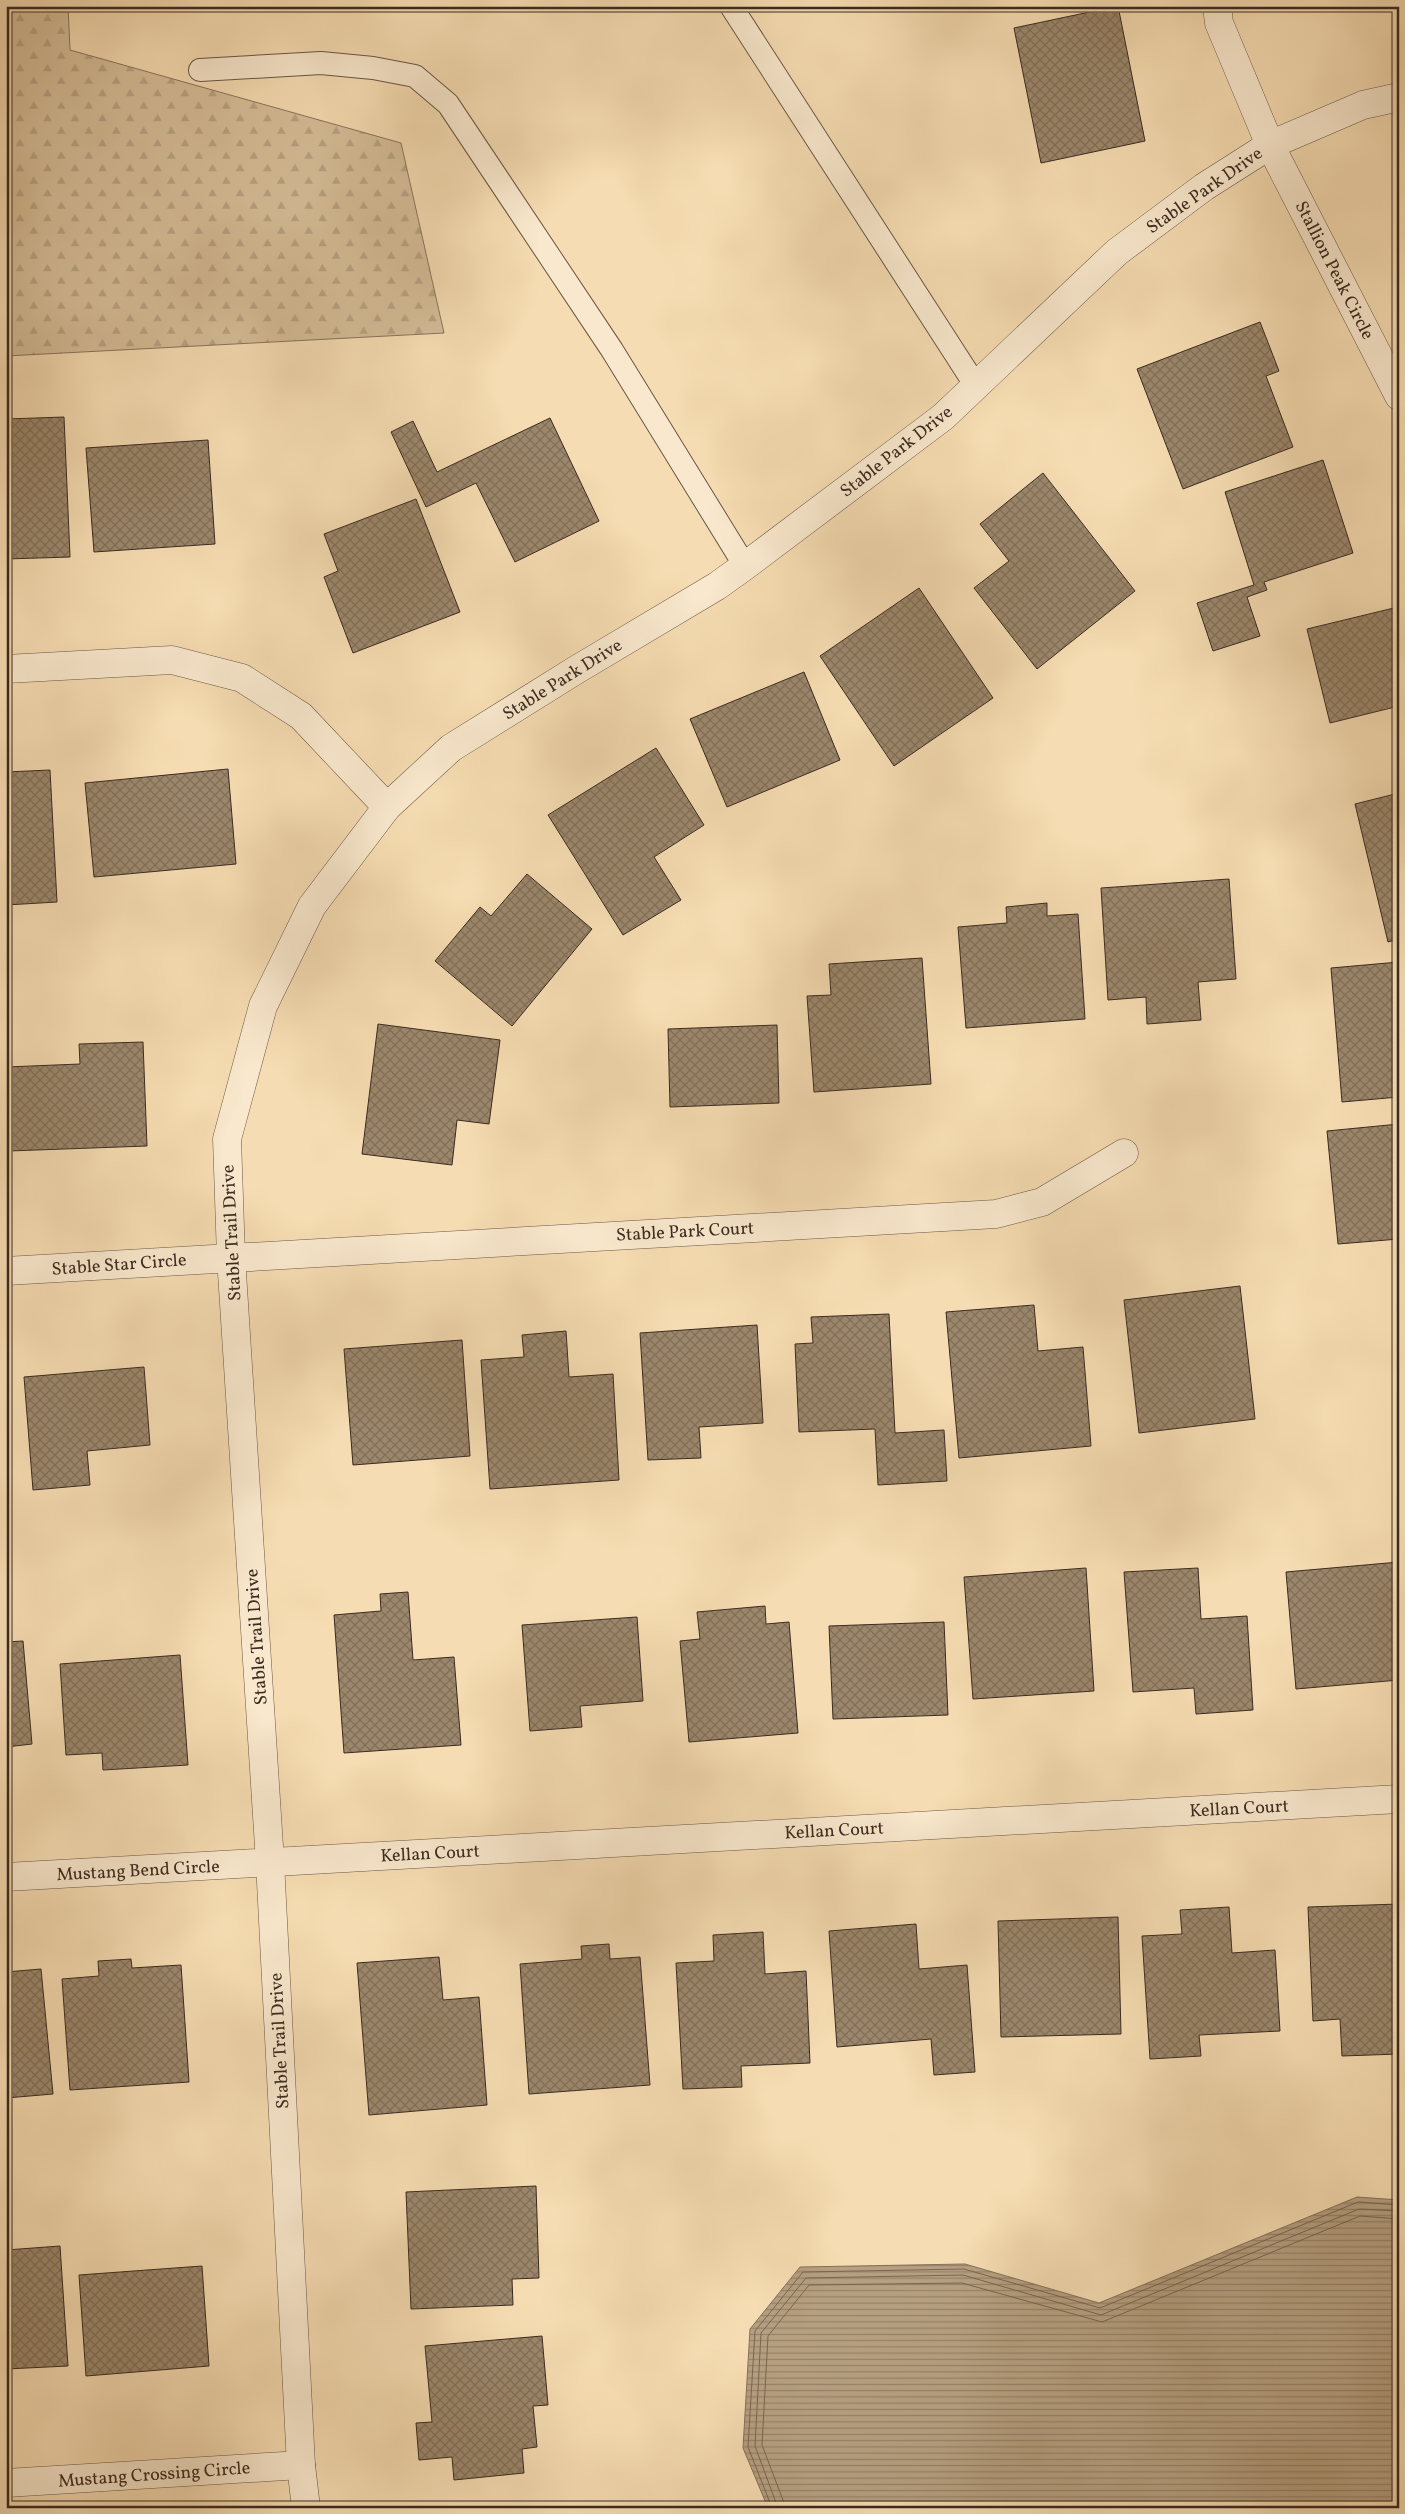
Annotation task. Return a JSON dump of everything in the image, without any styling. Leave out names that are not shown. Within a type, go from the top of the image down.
[{"type":"street","name":"Stallion Peak Circle","points":[[1217,6],[1219,23],[1270,145],[1399,396]]},
{"type":"street","name":"Stable Park Drive","points":[[388,808],[451,748],[576,670],[717,586],[943,417],[1117,252],[1204,187],[1270,145],[1363,105],[1399,97]]},
{"type":"street","points":[[6,670],[172,660],[242,678],[301,716],[388,808]]},
{"type":"street","name":"Stable Trail Drive","points":[[306,2508],[301,2465],[270,1862],[231,1257],[226,1139],[263,1006],[312,906],[388,808]]},
{"type":"street","name":"Stable Park Court","points":[[231,1257],[996,1214],[1042,1202],[1124,1153]]},
{"type":"street","name":"Stable Star Circle","points":[[6,1271],[231,1257]]},
{"type":"street","name":"Kellan Court","points":[[270,1862],[1399,1799]]},
{"type":"street","name":"Mustang Bend Circle","points":[[6,1878],[270,1862]]},
{"type":"street","name":"Mustang Crossing Circle","points":[[6,2483],[301,2465]]},
{"type":"lane","points":[[731,6],[976,386]]},
{"type":"lane","points":[[200,70],[322,64],[373,68],[415,76],[448,104],[612,350],[745,566]]},
{"type":"green space","points":[[6,6],[68,6],[70,50],[401,143],[444,333],[6,356]]},
{"type":"water","points":[[1357,2197],[1399,2200],[1399,2508],[768,2508],[743,2448],[750,2329],[800,2267],[965,2264],[1099,2303]]},
{"type":"building","points":[[1118,6],[1145,141],[1041,163],[1014,28]]},
{"type":"building","points":[[1260,322],[1279,371],[1266,376],[1293,447],[1183,489],[1137,369]]},
{"type":"building","points":[[64,417],[70,557],[6,559],[6,419]]},
{"type":"building","points":[[550,418],[599,521],[515,562],[476,483],[426,507],[391,432],[413,421],[437,472]]},
{"type":"building","points":[[208,440],[215,544],[94,552],[86,448]]},
{"type":"building","points":[[1323,460],[1353,553],[1264,582],[1267,590],[1247,597],[1260,636],[1213,651],[1197,603],[1254,585],[1225,492]]},
{"type":"building","points":[[1043,473],[1135,591],[1037,669],[974,588],[1009,561],[980,524]]},
{"type":"building","points":[[416,499],[460,612],[353,653],[324,577],[338,571],[324,534]]},
{"type":"building","points":[[919,588],[993,698],[894,766],[820,656]]},
{"type":"building","points":[[1398,607],[1399,706],[1330,723],[1307,629]]},
{"type":"building","points":[[804,672],[840,760],[727,807],[690,719]]},
{"type":"building","points":[[656,748],[704,825],[654,857],[681,900],[623,935],[548,815]]},
{"type":"building","points":[[228,769],[236,864],[94,877],[85,783]]},
{"type":"building","points":[[50,770],[57,902],[6,905],[6,772]]},
{"type":"building","points":[[1399,793],[1399,939],[1388,942],[1355,804]]},
{"type":"building","points":[[527,874],[592,929],[512,1026],[435,961],[480,907],[491,916]]},
{"type":"building","points":[[1229,879],[1236,979],[1198,982],[1201,1020],[1147,1024],[1146,997],[1108,1000],[1101,888]]},
{"type":"building","points":[[1047,903],[1047,916],[1078,914],[1085,1019],[966,1028],[958,927],[1007,923],[1006,907]]},
{"type":"building","points":[[922,958],[931,1084],[814,1092],[807,996],[831,995],[829,964]]},
{"type":"building","points":[[1399,962],[1399,1097],[1342,1102],[1331,968]]},
{"type":"building","points":[[378,1024],[500,1040],[489,1124],[457,1120],[452,1165],[362,1154]]},
{"type":"building","points":[[777,1025],[779,1103],[670,1107],[668,1029]]},
{"type":"building","points":[[143,1042],[147,1146],[9,1151],[6,1067],[80,1064],[79,1044]]},
{"type":"building","points":[[1399,1124],[1399,1239],[1338,1244],[1327,1131]]},
{"type":"building","points":[[1240,1286],[1255,1419],[1139,1433],[1124,1300]]},
{"type":"building","points":[[1034,1305],[1038,1351],[1083,1347],[1091,1446],[959,1458],[946,1312]]},
{"type":"building","points":[[889,1314],[895,1433],[944,1430],[947,1481],[878,1485],[875,1429],[799,1432],[795,1344],[813,1343],[811,1317]]},
{"type":"building","points":[[757,1325],[763,1423],[699,1427],[701,1458],[648,1460],[640,1333]]},
{"type":"building","points":[[566,1331],[569,1377],[613,1374],[619,1480],[490,1489],[481,1360],[524,1357],[522,1335]]},
{"type":"building","points":[[462,1340],[470,1456],[353,1465],[344,1349]]},
{"type":"building","points":[[144,1367],[150,1445],[87,1451],[90,1485],[33,1490],[24,1377]]},
{"type":"building","points":[[6,1368],[11,1518],[6,1518]]},
{"type":"building","points":[[1399,1562],[1399,1680],[1296,1689],[1286,1572]]},
{"type":"building","points":[[1086,1568],[1094,1691],[973,1699],[964,1577]]},
{"type":"building","points":[[1198,1568],[1201,1619],[1247,1616],[1253,1710],[1196,1714],[1194,1688],[1133,1692],[1124,1572]]},
{"type":"building","points":[[408,1592],[413,1660],[454,1657],[461,1745],[344,1753],[334,1615],[381,1611],[380,1594]]},
{"type":"building","points":[[765,1606],[766,1624],[789,1622],[798,1733],[689,1742],[680,1641],[700,1639],[697,1612]]},
{"type":"building","points":[[637,1617],[643,1701],[580,1706],[582,1727],[530,1731],[522,1625]]},
{"type":"building","points":[[944,1622],[948,1715],[833,1719],[829,1626]]},
{"type":"building","points":[[23,1641],[32,1744],[6,1747],[6,1642]]},
{"type":"building","points":[[180,1655],[188,1765],[103,1770],[102,1753],[66,1755],[60,1664]]},
{"type":"building","points":[[1399,1904],[1399,2054],[1342,2056],[1340,2019],[1313,2021],[1308,1907]]},
{"type":"building","points":[[1229,1907],[1232,1953],[1275,1950],[1280,2031],[1199,2035],[1201,2056],[1150,2059],[1142,1936],[1182,1934],[1180,1910]]},
{"type":"building","points":[[1118,1917],[1121,2034],[1001,2037],[998,1921]]},
{"type":"building","points":[[916,1924],[919,1969],[967,1965],[975,2072],[934,2075],[931,2039],[837,2047],[829,1931]]},
{"type":"building","points":[[763,1932],[765,1974],[806,1971],[810,2063],[741,2066],[742,2087],[683,2089],[676,1963],[714,1961],[713,1935]]},
{"type":"building","points":[[609,1944],[610,1959],[640,1957],[650,2085],[529,2094],[520,1964],[582,1959],[581,1946]]},
{"type":"building","points":[[439,1957],[443,2000],[479,1997],[487,2105],[369,2115],[357,1963]]},
{"type":"building","points":[[131,1959],[132,1968],[181,1965],[189,2082],[70,2090],[62,1979],[99,1976],[98,1961]]},
{"type":"building","points":[[41,1969],[53,2094],[6,2098],[6,1972]]},
{"type":"building","points":[[536,2186],[539,2278],[512,2279],[513,2305],[411,2309],[406,2192]]},
{"type":"building","points":[[60,2246],[68,2366],[6,2369],[6,2250]]},
{"type":"building","points":[[202,2266],[209,2366],[86,2376],[79,2275]]},
{"type":"building","points":[[542,2336],[548,2405],[533,2406],[537,2447],[522,2449],[524,2473],[454,2480],[452,2457],[419,2460],[416,2423],[432,2422],[425,2346]]}]
